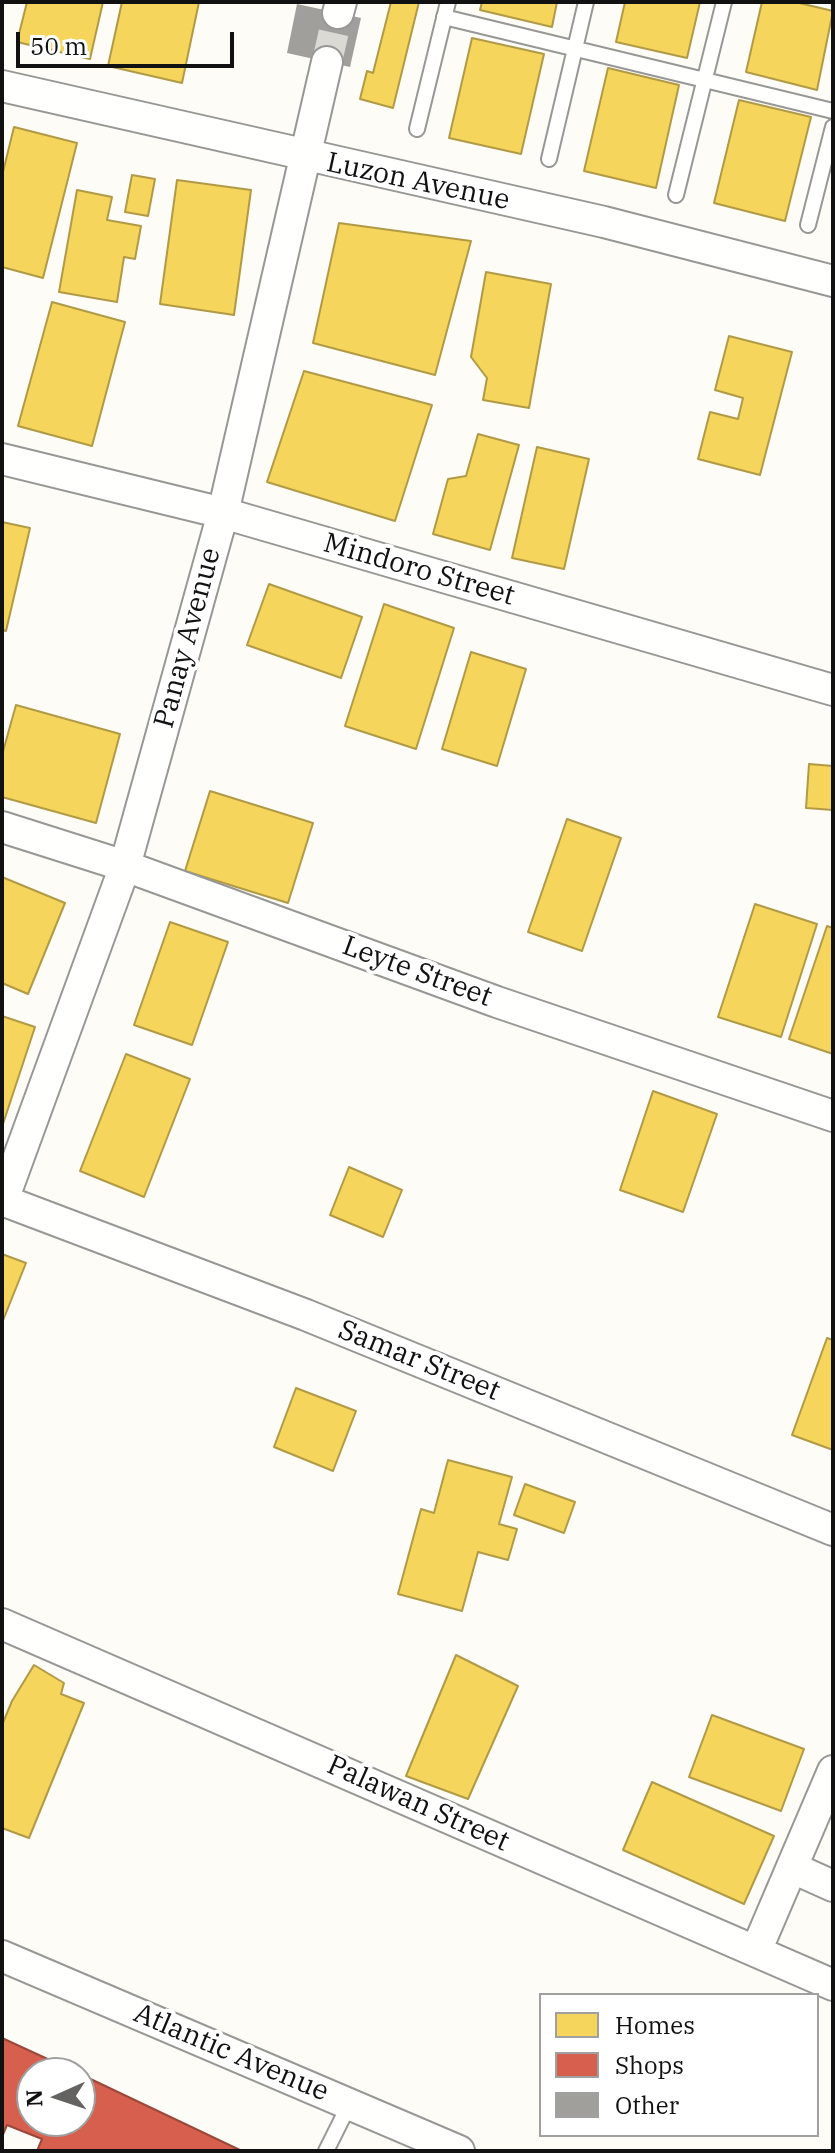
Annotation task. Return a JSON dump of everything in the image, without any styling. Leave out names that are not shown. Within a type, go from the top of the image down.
[{"type":"street","name":"Panay Avenue","points":[[3,1200],[125,866],[223,513],[327,62]]},
{"type":"street","name":"Luzon Avenue","points":[[2,86],[305,157],[604,222],[833,281]]},
{"type":"street","name":"Mindoro Street","points":[[2,459],[223,513],[833,690]]},
{"type":"street","name":"Leyte Street","points":[[2,827],[125,866],[497,1002],[833,1116]]},
{"type":"street","name":"Samar Street","points":[[3,1200],[306,1315],[833,1530]]},
{"type":"street","name":"Palawan Street","points":[[2,1624],[833,1985]]},
{"type":"street","points":[[756,1951],[833,1771]]},
{"type":"street","points":[[793,1868],[833,1886]]},
{"type":"street","name":"Atlantic Avenue","points":[[2,1956],[459,2151]]},
{"type":"lane","points":[[549,159],[586,2]]},
{"type":"lane","points":[[676,195],[724,2]]},
{"type":"lane","points":[[417,129],[446,9],[575,47],[833,111]]},
{"type":"lane","points":[[808,225],[833,127]]},
{"type":"lane","points":[[326,2151],[350,2103]]},
{"type":"building: Homes","points":[[27,2],[103,2],[90,59],[17,42]]},
{"type":"building: Homes","points":[[122,2],[199,2],[182,83],[108,66]]},
{"type":"building: Homes","points":[[391,2],[419,2],[393,108],[360,99],[367,71],[373,73]]},
{"type":"building: Homes","points":[[482,2],[557,2],[552,27],[480,10]]},
{"type":"building: Homes","points":[[625,2],[700,2],[687,58],[616,42]]},
{"type":"building: Homes","points":[[762,2],[795,2],[833,11],[817,90],[746,72]]},
{"type":"building: Homes","points":[[472,38],[544,54],[521,154],[449,138]]},
{"type":"building: Homes","points":[[608,68],[679,85],[656,188],[584,171]]},
{"type":"building: Homes","points":[[739,100],[811,117],[785,221],[714,203]]},
{"type":"building: Homes","points":[[14,127],[77,143],[43,278],[2,267],[2,176]]},
{"type":"building: Homes","points":[[132,175],[155,179],[148,216],[125,212]]},
{"type":"building: Homes","points":[[177,180],[251,190],[234,315],[160,304]]},
{"type":"building: Homes","points":[[77,190],[112,197],[107,220],[141,226],[135,259],[124,257],[117,302],[59,292]]},
{"type":"building: Homes","points":[[339,223],[471,241],[435,375],[313,343]]},
{"type":"building: Homes","points":[[486,272],[551,284],[529,408],[483,400],[487,378],[471,357]]},
{"type":"building: Homes","points":[[52,302],[125,322],[92,446],[18,426]]},
{"type":"building: Homes","points":[[729,336],[792,352],[760,475],[698,459],[710,412],[738,419],[743,398],[715,390]]},
{"type":"building: Homes","points":[[304,371],[432,405],[395,521],[267,482]]},
{"type":"building: Homes","points":[[478,434],[519,445],[490,550],[433,534],[448,479],[466,476]]},
{"type":"building: Homes","points":[[537,447],[589,459],[564,569],[512,558]]},
{"type":"building: Homes","points":[[2,522],[30,528],[6,631],[2,630]]},
{"type":"building: Homes","points":[[269,584],[362,617],[341,678],[247,645]]},
{"type":"building: Homes","points":[[384,604],[454,628],[416,749],[345,726]]},
{"type":"building: Homes","points":[[471,652],[526,669],[497,766],[442,749]]},
{"type":"building: Homes","points":[[16,705],[120,734],[96,823],[2,797],[2,755]]},
{"type":"building: Homes","points":[[809,764],[833,766],[833,810],[806,808]]},
{"type":"building: Homes","points":[[210,791],[313,823],[288,903],[185,871]]},
{"type":"building: Homes","points":[[567,819],[621,838],[582,951],[528,932]]},
{"type":"building: Homes","points":[[2,877],[65,903],[28,994],[2,983]]},
{"type":"building: Homes","points":[[755,904],[817,924],[781,1037],[718,1017]]},
{"type":"building: Homes","points":[[170,922],[228,942],[192,1045],[134,1025]]},
{"type":"building: Homes","points":[[827,926],[833,928],[833,1054],[789,1039]]},
{"type":"building: Homes","points":[[2,1016],[35,1027],[2,1127]]},
{"type":"building: Homes","points":[[126,1054],[190,1079],[144,1197],[80,1171]]},
{"type":"building: Homes","points":[[653,1091],[717,1114],[683,1212],[620,1190]]},
{"type":"building: Homes","points":[[349,1167],[402,1190],[383,1237],[330,1215]]},
{"type":"building: Homes","points":[[2,1254],[26,1263],[2,1323]]},
{"type":"building: Homes","points":[[827,1338],[833,1340],[833,1450],[792,1435]]},
{"type":"building: Homes","points":[[296,1388],[356,1411],[333,1471],[274,1447]]},
{"type":"building: Homes","points":[[448,1460],[512,1477],[499,1524],[517,1529],[508,1560],[478,1552],[462,1611],[398,1594],[421,1509],[434,1513]]},
{"type":"building: Homes","points":[[525,1484],[575,1502],[564,1533],[514,1515]]},
{"type":"building: Homes","points":[[456,1655],[518,1686],[468,1799],[406,1776]]},
{"type":"building: Homes","points":[[34,1665],[64,1683],[61,1694],[84,1703],[29,1838],[2,1828],[2,1725],[12,1701]]},
{"type":"building: Homes","points":[[712,1715],[804,1749],[781,1811],[689,1777]]},
{"type":"building: Homes","points":[[652,1782],[774,1836],[744,1904],[623,1850]]},
{"type":"building: Shops","points":[[2,2038],[43,2057],[16,2057],[16,2129],[7,2125],[2,2137]]},
{"type":"building: Shops","points":[[96,2082],[242,2151],[37,2151],[42,2139],[37,2137],[96,2137]]},
{"type":"building: Other","points":[[297,4],[361,18],[350,67],[287,53]]},
{"type":"tunnel","points":[[327,62],[338,13]]}]
